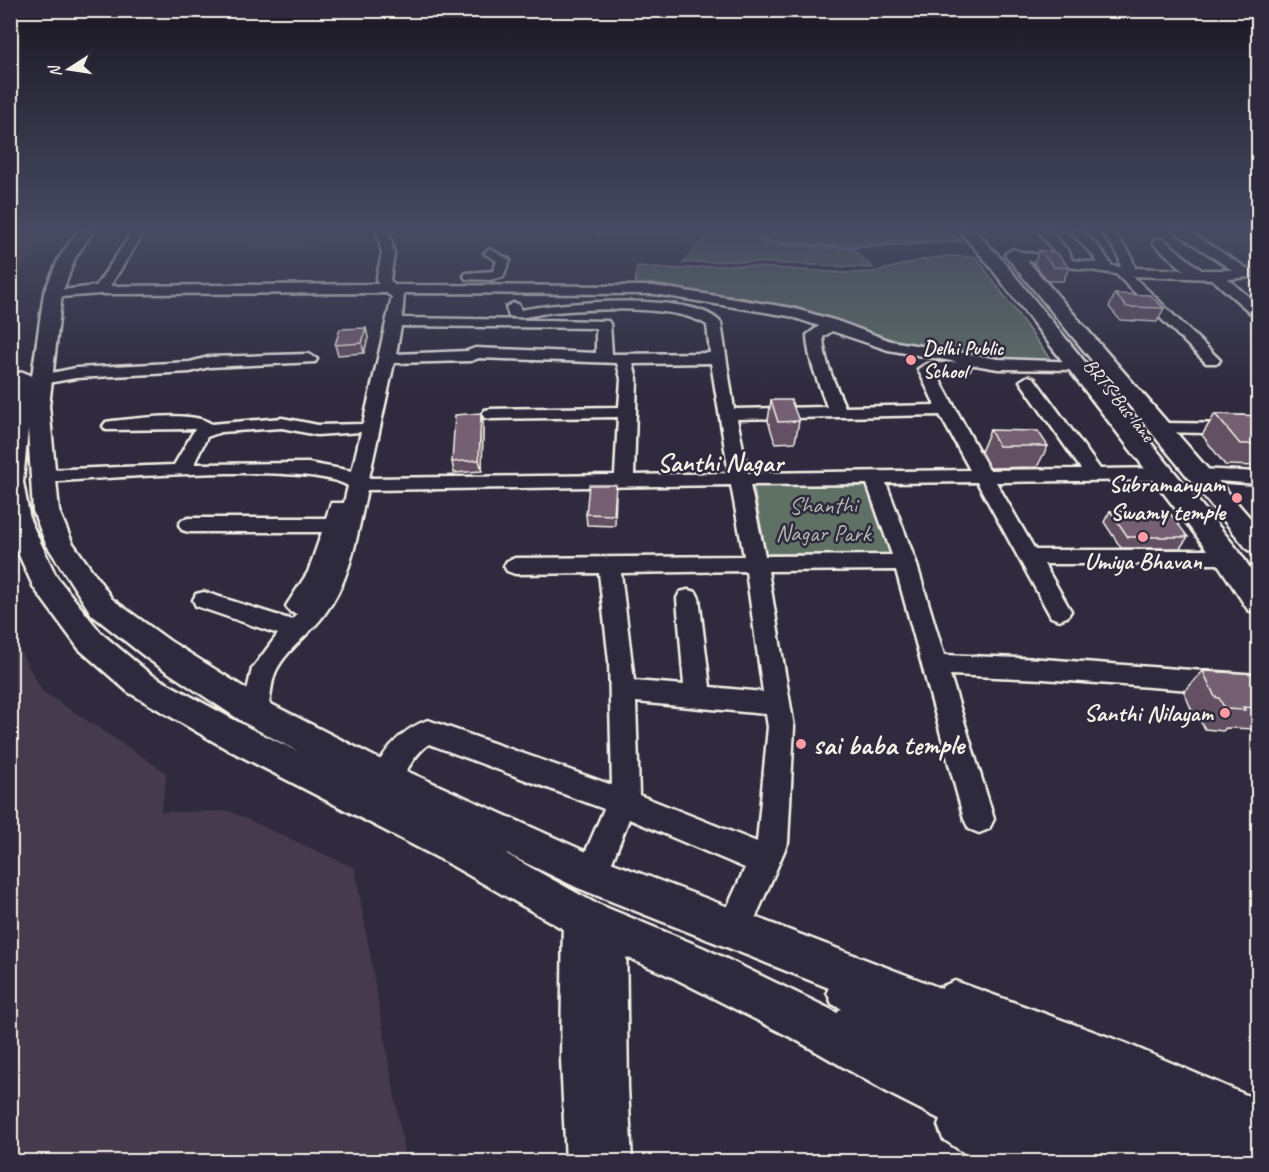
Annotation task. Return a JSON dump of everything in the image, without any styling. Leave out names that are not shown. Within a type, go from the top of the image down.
[{"type":"main road","points":[[40,286],[29,324],[11,482],[17,520],[44,580],[90,641],[139,683],[237,738],[458,848],[595,923],[690,963],[812,1024],[911,1079],[1077,1161]]},
{"type":"main road","points":[[57,286],[53,295],[38,406],[46,511],[59,544],[102,607],[159,650],[255,712],[385,778],[592,874],[919,1002],[1105,1086],[1256,1161]]},
{"type":"main road","points":[[1014,286],[1228,557],[1258,602]]},
{"type":"main road","name":"BRTS Bus lane","points":[[1024,286],[1258,571]]},
{"type":"main road","points":[[1040,286],[1258,544]]},
{"type":"street","points":[[100,290],[103,286]]},
{"type":"street","points":[[277,651],[291,615],[311,590],[322,567],[334,525],[352,480],[387,359],[399,295],[387,286]]},
{"type":"street","points":[[440,286],[447,295]]},
{"type":"street","points":[[394,322],[470,286]]},
{"type":"street","points":[[1134,286],[1212,360]]},
{"type":"street","points":[[1228,286],[1258,312]]},
{"type":"street","points":[[53,295],[100,290],[392,291],[429,288],[447,295],[603,324],[604,357]]},
{"type":"street","points":[[447,295],[654,290],[783,310],[832,324],[888,345],[998,364]]},
{"type":"street","points":[[255,712],[264,669],[277,651],[315,610],[330,589],[339,569],[357,428],[392,291]]},
{"type":"street","points":[[513,307],[514,313],[518,314],[538,309],[592,306],[642,307],[702,315],[714,323],[727,414],[756,564],[781,727],[773,842],[766,861],[718,924],[751,949],[1199,1161]]},
{"type":"street","points":[[832,324],[815,335],[814,343],[818,361],[838,412]]},
{"type":"street","points":[[387,359],[439,357],[441,355],[471,356],[475,353],[624,359],[718,358]]},
{"type":"street","points":[[42,379],[76,373],[190,367],[209,362],[309,359]]},
{"type":"street","points":[[624,359],[629,379],[624,482]]},
{"type":"street","points":[[1059,611],[982,477],[926,369],[998,364],[1077,365]]},
{"type":"street","points":[[1028,381],[1095,475]]},
{"type":"street","points":[[727,414],[946,410]]},
{"type":"street","points":[[491,414],[627,412]]},
{"type":"street","points":[[112,426],[188,422],[199,423],[207,430]]},
{"type":"street","points":[[181,470],[197,437],[207,430],[219,427],[282,423],[317,430],[357,428]]},
{"type":"street","points":[[1161,428],[1258,429]]},
{"type":"street","points":[[42,476],[181,470],[308,469],[352,480],[624,482],[1163,474]]},
{"type":"street","points":[[1199,475],[1258,478]]},
{"type":"street","points":[[875,479],[904,562],[979,819]]},
{"type":"street","points":[[189,525],[334,525]]},
{"type":"street","points":[[1028,557],[1228,557]]},
{"type":"street","points":[[514,566],[904,562]]},
{"type":"street","points":[[592,874],[626,791],[621,661],[609,566]]},
{"type":"street","points":[[688,598],[698,697]]},
{"type":"street","points":[[204,600],[286,627]]},
{"type":"street","points":[[935,664],[1043,669],[1258,686]]},
{"type":"street","points":[[622,690],[777,704]]},
{"type":"street","points":[[385,778],[409,744],[419,734],[428,732],[622,802],[766,861]]},
{"type":"street","points":[[586,1161],[579,1059],[595,923]]},
{"type":"street","points":[[595,923],[609,1088],[612,1161]]},
{"type":"street","points":[[690,963],[743,972],[1147,1161]]},
{"type":"street","points":[[919,1002],[936,992],[1025,1022],[1125,1061],[1258,1119]]},
{"type":"street","points":[[911,1079],[938,1113],[1014,1161]]},
{"type":"shaded area","points":[[11,634],[42,691],[167,773],[161,812],[229,811],[355,868],[406,1161],[11,1161]]},
{"type":"green space","points":[[635,286],[997,286],[1051,360],[989,358],[890,341],[808,312],[745,298]]},
{"type":"green space","name":"Shanthi Nagar Park","points":[[753,484],[868,484],[893,554],[766,554]]},
{"type":"building","points":[[1115,294],[1150,295],[1164,308],[1127,307]]},
{"type":"building","points":[[366,328],[362,343],[335,345],[340,329]]},
{"type":"building","points":[[771,400],[791,400],[799,421],[778,422]]},
{"type":"building","points":[[481,413],[479,460],[452,462],[455,415]]},
{"type":"building","points":[[1215,414],[1258,416],[1258,444],[1240,444]]},
{"type":"building","points":[[990,430],[1038,431],[1048,446],[999,446]]},
{"type":"building","points":[[589,485],[616,485],[614,515],[586,514]]},
{"type":"building","points":[[1110,511],[1169,512],[1188,537],[1128,537]]},
{"type":"building","points":[[1203,671],[1258,674],[1258,708],[1225,709],[1219,698],[1215,697]]},
{"type":"place","name":"Delhi Public School","points":[[911,360]]},
{"type":"place","name":"Subramanyam Swamy temple","points":[[1237,498]]},
{"type":"place","name":"Umiya Bhavan","points":[[1143,537]]},
{"type":"place","name":"Santhi Nilayam","points":[[1225,713]]},
{"type":"place","name":"sai baba temple","points":[[801,744]]},
{"type":"district","name":"Santhi Nagar","points":[[720,462]]}]
